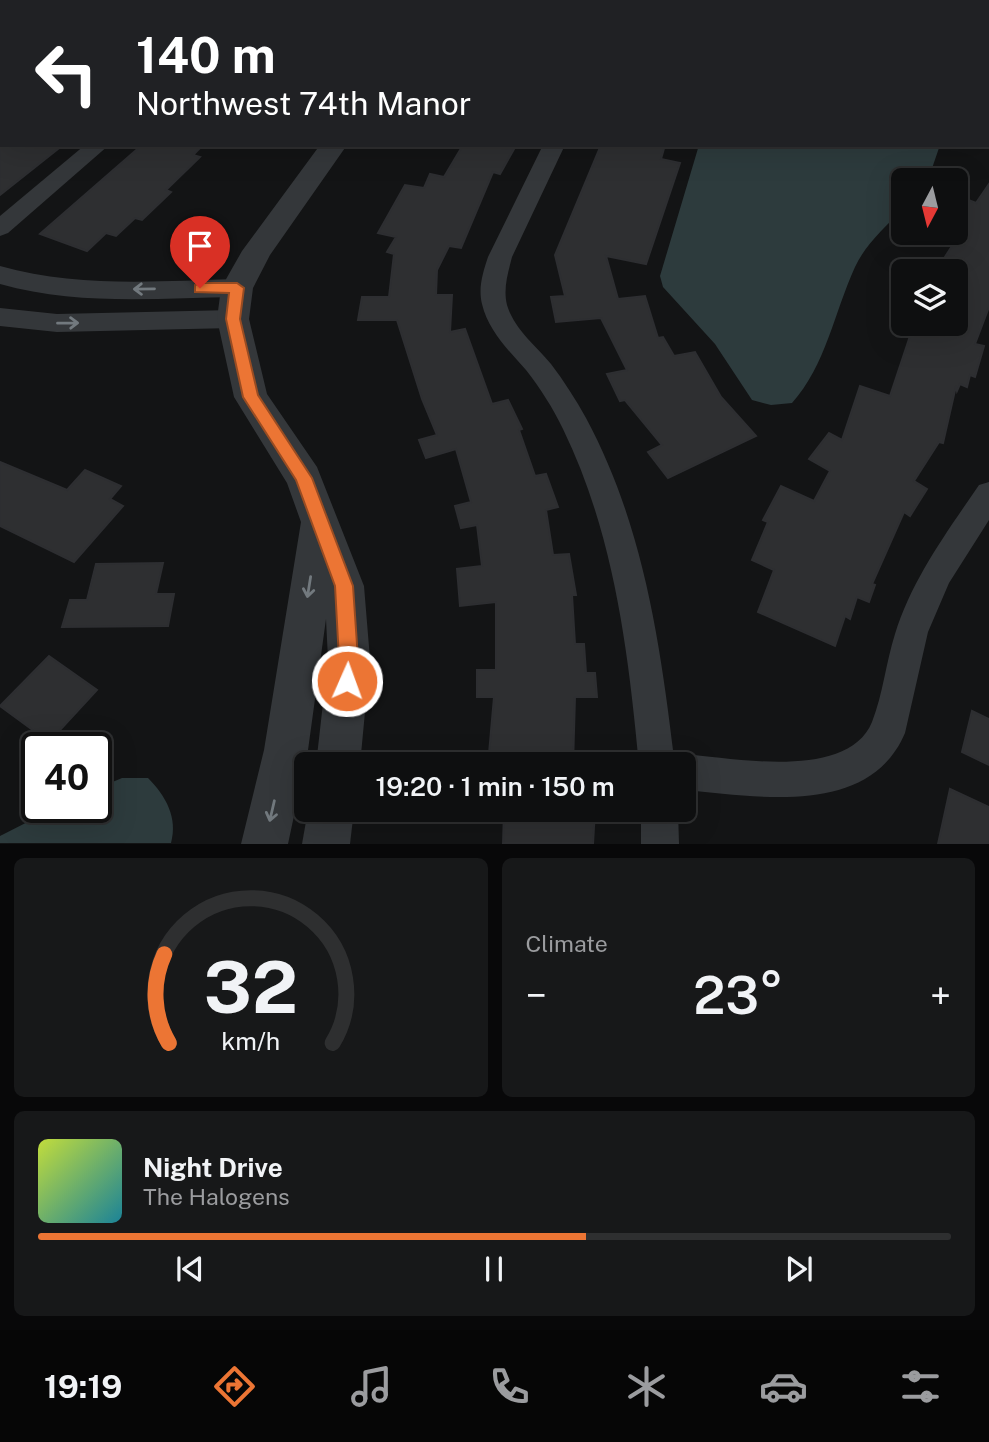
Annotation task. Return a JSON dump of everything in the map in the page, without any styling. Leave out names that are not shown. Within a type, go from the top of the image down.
[{"type":"street","points":[[0,228],[96,147]]},
{"type":"street","points":[[333,147],[257,251],[235,304],[251,397],[304,478],[344,586],[349,659],[339,752]]},
{"type":"street","points":[[553,147],[496,265],[493,294],[500,321],[542,372],[576,426],[610,509],[638,606],[655,752]]},
{"type":"street","points":[[0,275],[23,283],[74,290],[235,304]]},
{"type":"street","points":[[0,317],[57,323],[235,304]]},
{"type":"street","points":[[696,773],[790,781],[832,774],[867,757],[887,733],[912,632],[937,575],[989,494]]},
{"type":"street","points":[[264,844],[286,750],[320,520]]},
{"type":"street","points":[[326,844],[329,822]]},
{"type":"street","points":[[659,822],[660,844]]},
{"type":"shaded area","points":[[698,147],[939,147],[932,168],[891,168],[891,221],[859,259],[821,355],[804,388],[792,403],[771,405],[752,400],[715,344],[663,287],[660,276]]},
{"type":"shaded area","points":[[122,778],[148,778],[160,792],[172,816],[171,843],[0,843],[0,836],[26,823],[112,823],[112,782]]},
{"type":"building","points":[[0,147],[60,147],[0,195]]},
{"type":"building","points":[[140,147],[201,147],[193,155],[200,157],[166,190],[171,192],[142,220],[135,218],[116,236],[106,233],[87,251],[40,234]]},
{"type":"building","points":[[462,147],[514,149],[500,174],[493,172],[461,248],[449,246],[437,270],[436,295],[452,295],[450,332],[465,329],[492,404],[508,400],[522,429],[519,430],[535,476],[546,474],[558,507],[546,510],[553,555],[569,554],[576,595],[572,595],[575,644],[584,644],[586,673],[595,673],[597,697],[575,697],[573,752],[489,752],[494,697],[477,697],[477,670],[496,670],[496,602],[460,606],[457,569],[482,566],[477,525],[461,528],[455,506],[471,502],[456,449],[426,458],[419,440],[437,435],[422,399],[397,320],[358,320],[362,297],[389,297],[394,254],[387,252],[396,237],[378,233],[405,185],[424,188],[430,174],[444,177]]},
{"type":"building","points":[[600,147],[664,147],[661,159],[680,163],[646,264],[606,256],[618,299],[645,296],[658,338],[663,337],[674,356],[695,352],[721,397],[756,436],[668,478],[648,452],[662,445],[625,400],[620,401],[607,374],[627,370],[601,318],[556,322],[551,297],[565,296],[555,255]]},
{"type":"building","points":[[989,184],[989,307],[975,344],[984,346],[975,377],[970,375],[967,387],[960,384],[957,391],[956,386],[943,443],[939,442],[914,481],[927,489],[910,516],[904,512],[872,584],[875,585],[869,602],[857,597],[850,619],[845,616],[835,646],[758,612],[774,570],[752,560],[768,522],[763,520],[781,486],[814,501],[830,471],[809,459],[829,433],[842,440],[860,386],[890,396],[910,336],[968,336],[968,259],[944,259],[953,245],[968,245],[968,200],[976,203]]},
{"type":"building","points":[[0,462],[67,490],[85,470],[121,486],[110,499],[123,506],[74,562],[0,526]]},
{"type":"building","points":[[163,563],[156,594],[174,594],[168,626],[62,627],[70,600],[87,600],[96,564]]},
{"type":"building","points":[[49,656],[97,690],[58,732],[35,732],[0,706]]},
{"type":"building","points":[[972,711],[989,719],[989,765],[962,752]]},
{"type":"building","points":[[950,789],[989,807],[989,844],[938,844]]},
{"type":"building","points":[[504,822],[594,822],[593,844],[503,844]]},
{"type":"route","points":[[200,288],[237,288],[233,319],[239,357],[251,397],[304,478],[344,586],[349,659],[347,681]]}]
